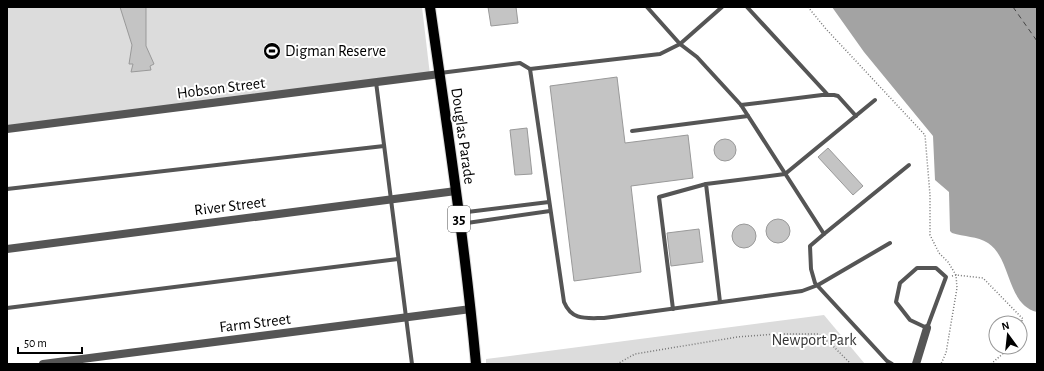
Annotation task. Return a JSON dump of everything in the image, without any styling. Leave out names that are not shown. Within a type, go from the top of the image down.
[{"type":"main road","name":"Douglas Parade","points":[[430,7],[456,191],[471,309],[476,364]]},
{"type":"street","name":"Hobson Street","points":[[7,129],[440,74]]},
{"type":"street","name":"River Street","points":[[7,248],[456,191]]},
{"type":"street","name":"Farm Street","points":[[43,364],[471,309]]},
{"type":"street","points":[[916,364],[927,328]]},
{"type":"lane","points":[[647,7],[680,44],[697,57],[741,106],[824,234]]},
{"type":"lane","points":[[440,74],[520,63],[530,69],[660,54],[680,44],[722,7]]},
{"type":"lane","points":[[747,7],[828,95]]},
{"type":"lane","points":[[530,69],[564,302],[567,309],[573,315],[584,318],[604,318],[802,291],[818,285],[890,243]]},
{"type":"lane","points":[[376,81],[412,364]]},
{"type":"lane","points":[[741,106],[828,95],[838,96],[856,116]]},
{"type":"lane","points":[[673,309],[659,197],[706,184],[785,174],[875,100]]},
{"type":"lane","points":[[632,131],[748,116]]},
{"type":"lane","points":[[7,189],[384,146]]},
{"type":"lane","points":[[892,364],[887,361],[815,283],[810,269],[810,246],[909,165]]},
{"type":"lane","points":[[706,184],[720,302]]},
{"type":"lane","points":[[458,213],[549,202]]},
{"type":"lane","points":[[460,224],[550,211]]},
{"type":"lane","points":[[7,308],[398,258]]},
{"type":"lane","points":[[917,268],[936,268],[946,277],[927,328],[910,320],[896,302],[900,282],[917,268]]},
{"type":"path","points":[[808,7],[826,29],[925,135],[930,195],[930,235],[939,253],[948,262],[956,275],[957,288],[946,353],[941,364]]},
{"type":"path","points":[[956,275],[983,278],[1018,315]]},
{"type":"path","points":[[617,364],[635,354],[737,337],[776,334],[818,334],[833,346],[851,364]]},
{"type":"path","points":[[991,364],[1001,355]]},
{"type":"green space","name":"Digman Reserve","points":[[7,7],[422,7],[430,75],[7,129]]},
{"type":"green space","name":"Newport Park","points":[[824,315],[865,364],[486,364],[486,359]]},
{"type":"shaded area","points":[[832,7],[1037,7],[1037,312],[1027,307],[1014,291],[996,250],[984,241],[952,233],[950,231],[949,192],[935,180],[933,136],[864,52]]},
{"type":"building","points":[[120,7],[146,7],[146,46],[154,64],[150,66],[151,70],[131,72],[133,64],[129,64],[132,45]]},
{"type":"building","points":[[488,7],[516,7],[518,23],[491,26]]},
{"type":"building","points":[[617,77],[625,143],[688,135],[693,178],[631,186],[641,272],[574,281],[550,86]]},
{"type":"building","points":[[527,128],[532,174],[515,175],[510,130]]},
{"type":"building","points":[[721,139],[729,139],[736,146],[736,154],[729,161],[721,161],[714,154],[714,146]]},
{"type":"building","points":[[828,148],[863,186],[853,195],[818,157]]},
{"type":"building","points":[[778,219],[787,222],[790,231],[787,240],[778,243],[769,240],[766,231],[769,222]]},
{"type":"building","points":[[744,224],[753,227],[756,236],[753,245],[744,248],[735,245],[732,236],[735,227]]},
{"type":"building","points":[[699,229],[703,262],[671,266],[667,233]]},
{"type":"ferry route","points":[[1013,7],[1037,41]]},
{"type":"place","name":"Digman Reserve","points":[[272,51]]}]
